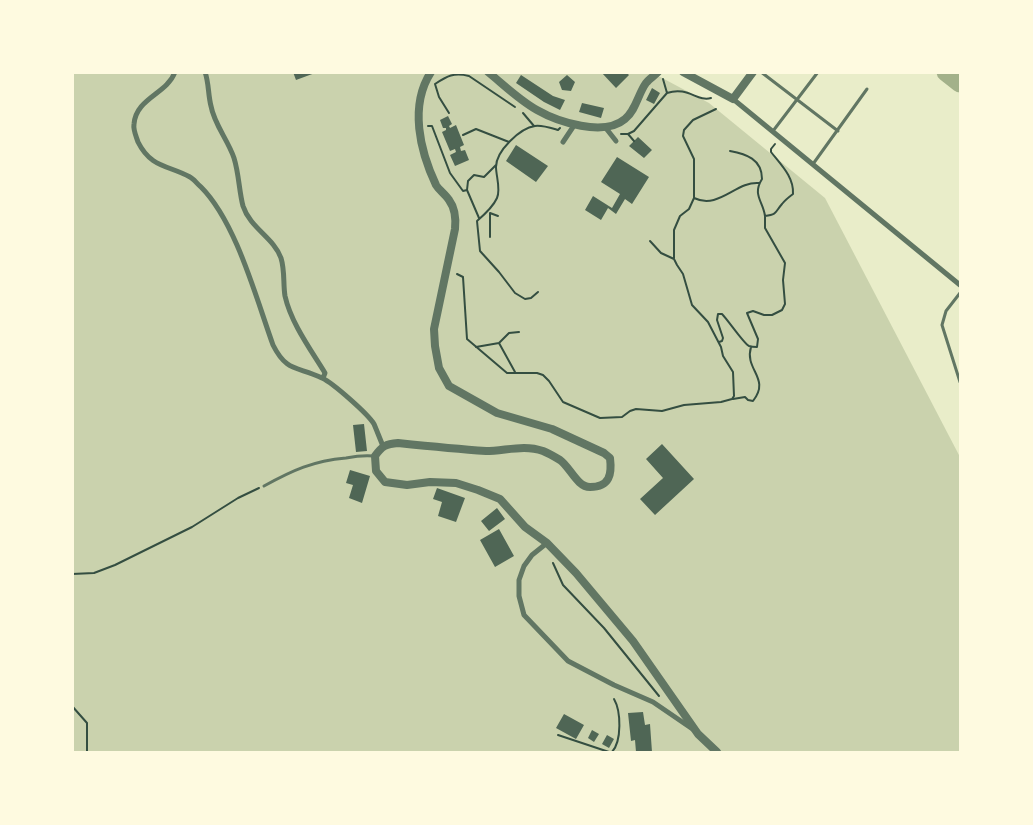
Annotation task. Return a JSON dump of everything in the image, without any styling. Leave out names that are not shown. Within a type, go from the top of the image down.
[{"type":"street","points":[[175,72],[173,80],[164,89],[148,98],[139,108],[134,123],[135,135],[144,154],[161,166],[191,178],[218,209],[235,240],[279,358],[291,367],[323,378],[337,387],[373,423],[383,446]]},
{"type":"street","points":[[205,72],[214,118],[224,134],[234,158],[243,207],[250,219],[280,257],[284,273],[285,295],[290,312],[325,373],[323,378]]},
{"type":"street","points":[[488,72],[537,110],[572,123],[607,131],[616,140]]},
{"type":"street","points":[[607,131],[625,119],[631,112],[647,82],[659,72]]},
{"type":"street","points":[[683,72],[733,99],[960,285]]},
{"type":"street","points":[[733,99],[753,72]]},
{"type":"street","points":[[432,75],[423,84],[419,125],[420,140],[437,186],[450,201],[456,218],[434,329],[439,368],[450,386],[497,413],[552,429],[604,453],[610,458],[611,470],[608,480],[601,485],[589,487],[580,483],[561,461],[542,451],[525,448],[488,451],[398,443],[383,446],[375,456],[376,470],[385,482],[407,485],[430,482],[456,484],[500,499],[525,527],[547,543],[576,572],[634,641],[698,734]]},
{"type":"street","points":[[563,142],[572,123]]},
{"type":"street","points":[[547,543],[532,555],[524,566],[519,580],[519,596],[524,615],[568,661],[614,685],[653,702],[698,734],[717,752]]},
{"type":"lane","points":[[761,72],[838,130]]},
{"type":"lane","points":[[773,132],[818,72]]},
{"type":"lane","points":[[813,164],[868,89]]},
{"type":"lane","points":[[960,293],[946,311],[942,324],[960,382]]},
{"type":"lane","points":[[264,486],[291,471],[323,460],[367,455],[375,456]]},
{"type":"path","points":[[659,72],[667,93]]},
{"type":"path","points":[[435,84],[448,75],[462,74],[469,76],[524,114],[534,126]]},
{"type":"path","points":[[432,75],[439,97],[449,113]]},
{"type":"path","points":[[628,134],[634,130],[667,93],[683,91],[708,99],[723,94]]},
{"type":"path","points":[[657,98],[660,101]]},
{"type":"path","points":[[716,110],[693,120],[684,130],[683,136],[694,159],[694,198],[689,209],[680,216],[674,230],[674,259],[682,274],[692,304],[708,322],[719,342],[723,356],[733,372],[734,396],[732,399]]},
{"type":"path","points":[[480,219],[467,190],[470,178],[474,175],[484,177],[496,165],[509,142],[518,134],[534,126],[544,126],[558,130],[572,123]]},
{"type":"path","points":[[419,125],[432,126],[450,173],[463,191],[467,190]]},
{"type":"path","points":[[463,135],[476,129],[509,142]]},
{"type":"path","points":[[607,131],[628,134],[634,141]]},
{"type":"path","points":[[765,216],[775,214],[793,194],[792,182],[771,152],[771,149],[780,138]]},
{"type":"path","points":[[719,342],[723,338],[717,320],[718,314],[722,314],[730,322],[744,343],[751,347],[757,347],[758,340],[747,313],[753,311],[764,315],[772,315],[782,310],[785,304],[783,280],[785,263],[765,228],[765,216],[757,195],[762,174],[756,162],[747,154],[730,151]]},
{"type":"path","points":[[496,165],[498,197],[489,212],[477,221],[480,251],[515,293],[525,299],[531,298],[538,292]]},
{"type":"path","points":[[694,198],[700,201],[720,198],[747,186],[759,183]]},
{"type":"path","points":[[489,212],[498,216]]},
{"type":"path","points":[[489,212],[490,237]]},
{"type":"path","points":[[650,241],[661,253],[674,259]]},
{"type":"path","points":[[457,274],[462,277],[466,337],[474,347],[507,373],[537,373],[543,375],[550,381],[564,402],[600,418],[622,417],[630,411],[636,410],[662,411],[684,405],[721,402],[732,399],[745,398],[753,401],[760,388],[760,378],[751,365],[749,353],[751,347]]},
{"type":"path","points":[[474,347],[499,343],[509,333],[519,332]]},
{"type":"path","points":[[499,343],[515,372]]},
{"type":"path","points":[[72,574],[94,573],[115,565],[192,527],[238,498],[264,486]]},
{"type":"path","points":[[553,562],[562,585],[604,628],[659,696]]},
{"type":"path","points":[[558,735],[611,752],[616,747],[619,728],[619,708],[614,699]]},
{"type":"path","points":[[72,706],[86,723],[87,752]]},
{"type":"green space","points":[[651,72],[709,103],[825,198],[960,457],[960,752],[73,752],[72,73]]},
{"type":"building","points":[[293,72],[315,72],[315,73],[296,80]]},
{"type":"building","points":[[601,72],[626,72],[629,75],[616,88]]},
{"type":"building","points":[[521,75],[553,96],[565,100],[560,110],[544,102],[516,83]]},
{"type":"building","points":[[567,75],[575,82],[571,91],[562,90],[559,82]]},
{"type":"building","points":[[652,88],[660,93],[654,104],[646,100]]},
{"type":"building","points":[[582,103],[604,108],[601,118],[579,112]]},
{"type":"building","points":[[448,116],[452,124],[449,126],[450,128],[456,125],[464,145],[460,147],[461,151],[465,150],[469,160],[455,166],[450,155],[456,152],[455,149],[450,151],[442,132],[446,128],[443,128],[440,120]]},
{"type":"building","points":[[638,137],[652,150],[644,158],[629,146]]},
{"type":"building","points":[[516,145],[548,166],[536,182],[506,161]]},
{"type":"building","points":[[617,157],[649,177],[632,204],[625,199],[616,214],[608,208],[601,220],[585,210],[593,196],[612,208],[620,194],[601,182]]},
{"type":"building","points":[[364,424],[367,451],[356,452],[353,425]]},
{"type":"building","points":[[662,444],[694,479],[655,515],[640,499],[663,478],[646,459]]},
{"type":"building","points":[[350,470],[370,476],[362,503],[349,498],[353,485],[346,483]]},
{"type":"building","points":[[437,488],[465,498],[456,522],[438,516],[442,502],[433,499]]},
{"type":"building","points":[[497,508],[505,519],[489,531],[481,521]]},
{"type":"building","points":[[499,529],[514,556],[495,567],[480,540]]},
{"type":"building","points":[[643,712],[645,725],[650,724],[652,752],[636,752],[635,740],[631,741],[628,713]]},
{"type":"building","points":[[564,714],[584,725],[576,739],[556,728]]},
{"type":"building","points":[[592,730],[599,734],[594,742],[588,738]]},
{"type":"building","points":[[607,735],[614,739],[609,748],[602,744]]},
{"type":"waterway","points":[[946,72],[960,83]]}]
